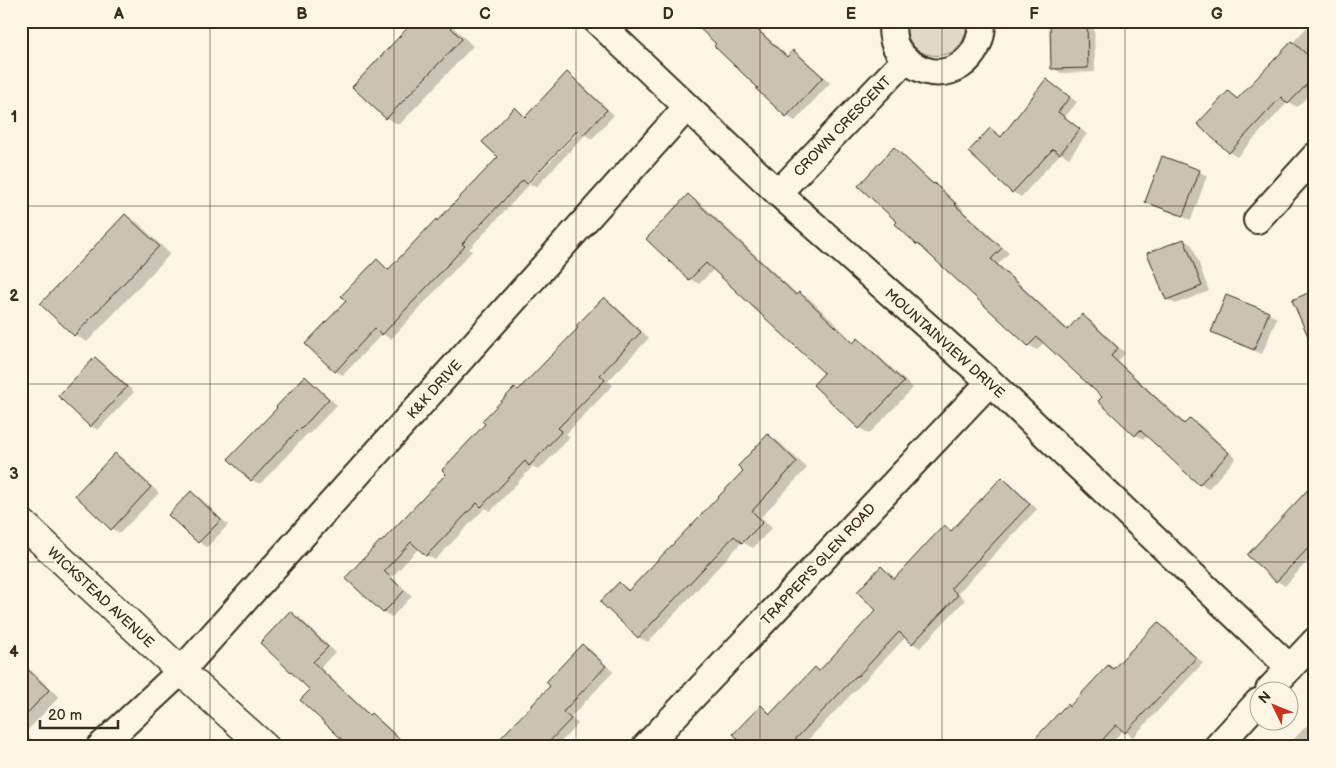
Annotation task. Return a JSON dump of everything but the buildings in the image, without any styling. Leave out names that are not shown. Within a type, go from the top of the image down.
[{"type":"street","name":"MOUNTAINVIEW DRIVE","points":[[597,21],[778,193],[990,382],[1290,668]]},
{"type":"street","points":[[892,21],[892,35],[897,49],[906,60],[919,69],[934,72],[950,71],[964,64],[975,52],[981,38],[982,21]]},
{"type":"street","name":"CROWN CRESCENT","points":[[778,193],[906,60]]},
{"type":"street","name":"K&K DRIVE","points":[[100,747],[181,672],[687,107]]},
{"type":"street","points":[[1256,220],[1315,156]]},
{"type":"street","name":"TRAPPER'S GLEN ROAD","points":[[645,747],[990,382]]},
{"type":"street","name":"WICKSTEAD AVENUE","points":[[21,522],[264,747]]},
{"type":"street","points":[[1279,680],[1315,641]]},
{"type":"street","points":[[1217,747],[1248,713]]},
{"type":"shaded area","points":[[906,21],[966,21],[965,36],[958,47],[948,53],[937,56],[925,54],[915,47],[908,36]]}]
